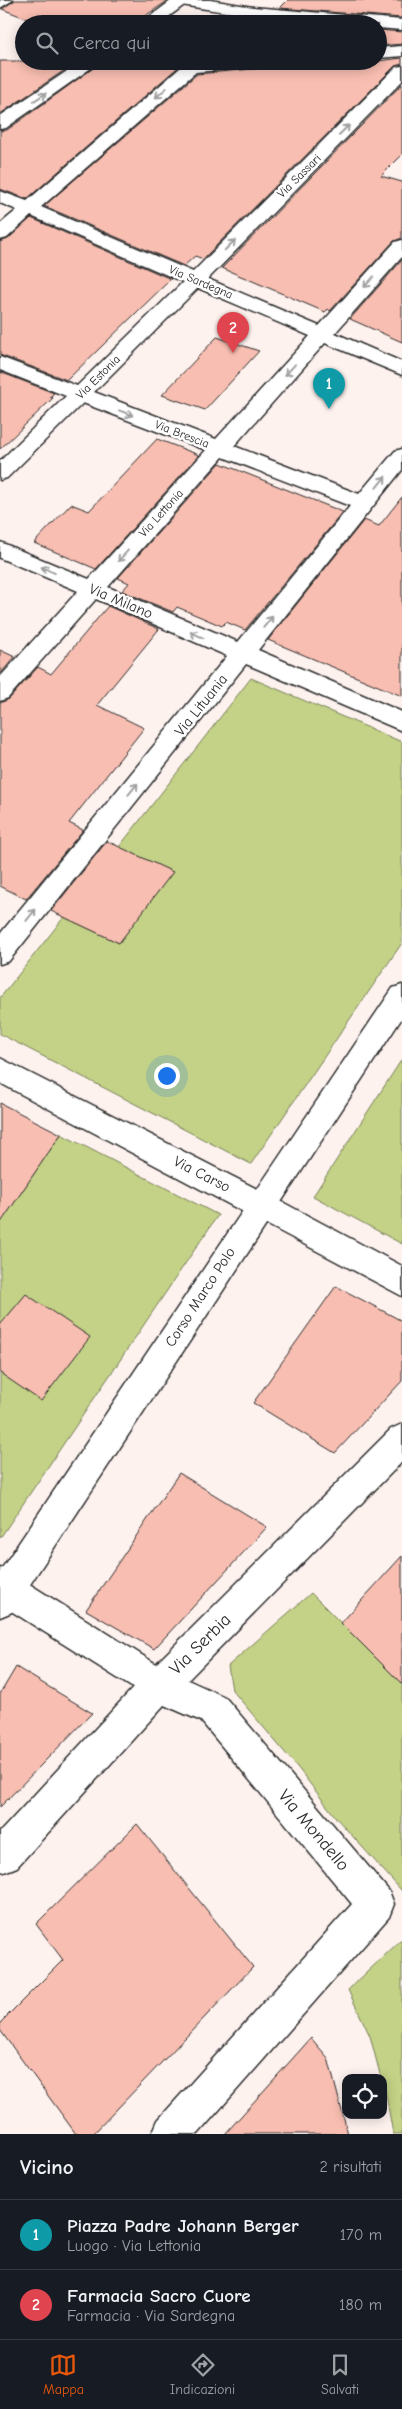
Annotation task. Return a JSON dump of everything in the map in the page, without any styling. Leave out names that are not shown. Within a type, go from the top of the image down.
[{"type":"street","points":[[0,3],[5,0]]},
{"type":"street","points":[[161,15],[182,0],[253,12],[287,15]]},
{"type":"street","points":[[250,15],[253,12]]},
{"type":"street","points":[[387,24],[402,25]]},
{"type":"street","points":[[387,52],[402,51]]},
{"type":"street","points":[[0,124],[80,70]]},
{"type":"street","points":[[0,234],[187,70]]},
{"type":"street","name":"Via Sassari","points":[[196,280],[402,71]]},
{"type":"street","name":"Via Sardegna","points":[[0,196],[402,369]]},
{"type":"street","name":"Via Lettonia","points":[[0,692],[402,246]]},
{"type":"street","name":"Via Estonia","points":[[0,473],[196,280]]},
{"type":"street","name":"Via Brescia","points":[[0,363],[364,504]]},
{"type":"street","name":"Via Lituania","points":[[0,953],[402,456]]},
{"type":"street","name":"Via Milano","points":[[0,549],[402,722]]},
{"type":"street","name":"Corso Marco Polo","points":[[2,1591],[402,996]]},
{"type":"street","name":"Via Carso","points":[[0,1070],[261,1205],[402,1282]]},
{"type":"street","name":"Via Serbia","points":[[4,1854],[159,1685],[402,1440]]},
{"type":"street","name":"Via Mondello","points":[[2,1591],[159,1685],[212,1709],[376,1904],[172,2134]]},
{"type":"green space","points":[[251,678],[402,742],[402,943],[251,1164],[0,1034],[0,998],[64,917],[119,943],[172,872],[119,847]]},
{"type":"green space","points":[[402,1059],[402,1244],[313,1196]]},
{"type":"green space","points":[[61,1134],[218,1215],[0,1538],[0,1214],[5,1216]]},
{"type":"green space","points":[[311,1593],[402,1684],[402,1891],[337,1819],[298,1768],[232,1690],[228,1666]]},
{"type":"green space","points":[[402,1939],[402,2134],[393,2134],[387,2100],[387,2074],[380,2074],[370,2036],[348,1990]]},
{"type":"building","points":[[15,0],[169,0],[147,15],[18,15],[2,9]]},
{"type":"building","points":[[288,0],[402,0],[402,18],[387,17],[387,15],[280,8]]},
{"type":"building","points":[[387,31],[402,32],[402,44],[387,45]]},
{"type":"building","points":[[402,58],[402,64],[395,66],[203,259],[195,256],[184,266],[44,206],[197,74],[242,70],[387,70],[387,60]]},
{"type":"building","points":[[0,61],[15,61],[15,70],[65,70],[0,114]]},
{"type":"building","points":[[90,70],[175,70],[27,199],[0,189],[0,131],[7,130]]},
{"type":"building","points":[[402,84],[402,155],[381,176],[402,182],[402,238],[394,241],[330,311],[328,309],[325,312],[222,268]]},
{"type":"building","points":[[31,218],[171,279],[67,380],[0,355],[0,242],[8,239]]},
{"type":"building","points":[[402,260],[402,342],[350,319]]},
{"type":"building","points":[[217,337],[259,351],[205,410],[162,395]]},
{"type":"building","points":[[0,372],[54,393],[50,397],[53,398],[0,449]]},
{"type":"building","points":[[157,439],[199,455],[96,569],[34,543],[71,504],[89,511]]},
{"type":"building","points":[[220,463],[343,512],[245,630],[226,622],[222,626],[177,607],[173,612],[122,591],[129,583],[118,578]]},
{"type":"building","points":[[402,497],[402,696],[268,640],[364,520],[379,526]]},
{"type":"building","points":[[108,606],[159,629],[97,705],[144,728],[69,823],[83,830],[26,899],[0,886],[0,703],[9,699],[38,667],[51,674]]},
{"type":"building","points":[[0,650],[15,657],[0,674]]},
{"type":"building","points":[[107,841],[173,872],[119,943],[51,911]]},
{"type":"building","points":[[0,1103],[61,1134],[0,1224]]},
{"type":"building","points":[[336,1286],[402,1321],[402,1381],[335,1453],[253,1403]]},
{"type":"building","points":[[26,1294],[90,1337],[41,1401],[0,1373],[0,1325]]},
{"type":"building","points":[[179,1473],[267,1527],[154,1649],[86,1610]]},
{"type":"building","points":[[402,1556],[402,1684],[341,1623]]},
{"type":"building","points":[[16,1667],[92,1713],[0,1807],[0,1694]]},
{"type":"building","points":[[137,1824],[253,1967],[93,2134],[76,2134],[0,2030],[0,2023],[63,1960],[36,1924]]},
{"type":"building","points":[[311,2038],[328,2058],[342,2111],[342,2119],[344,2119],[348,2134],[225,2134]]},
{"type":"place","name":"Farmacia Sacro Cuore","points":[[233,353]]},
{"type":"place","name":"Piazza Padre Johann Berger","points":[[329,409]]}]
